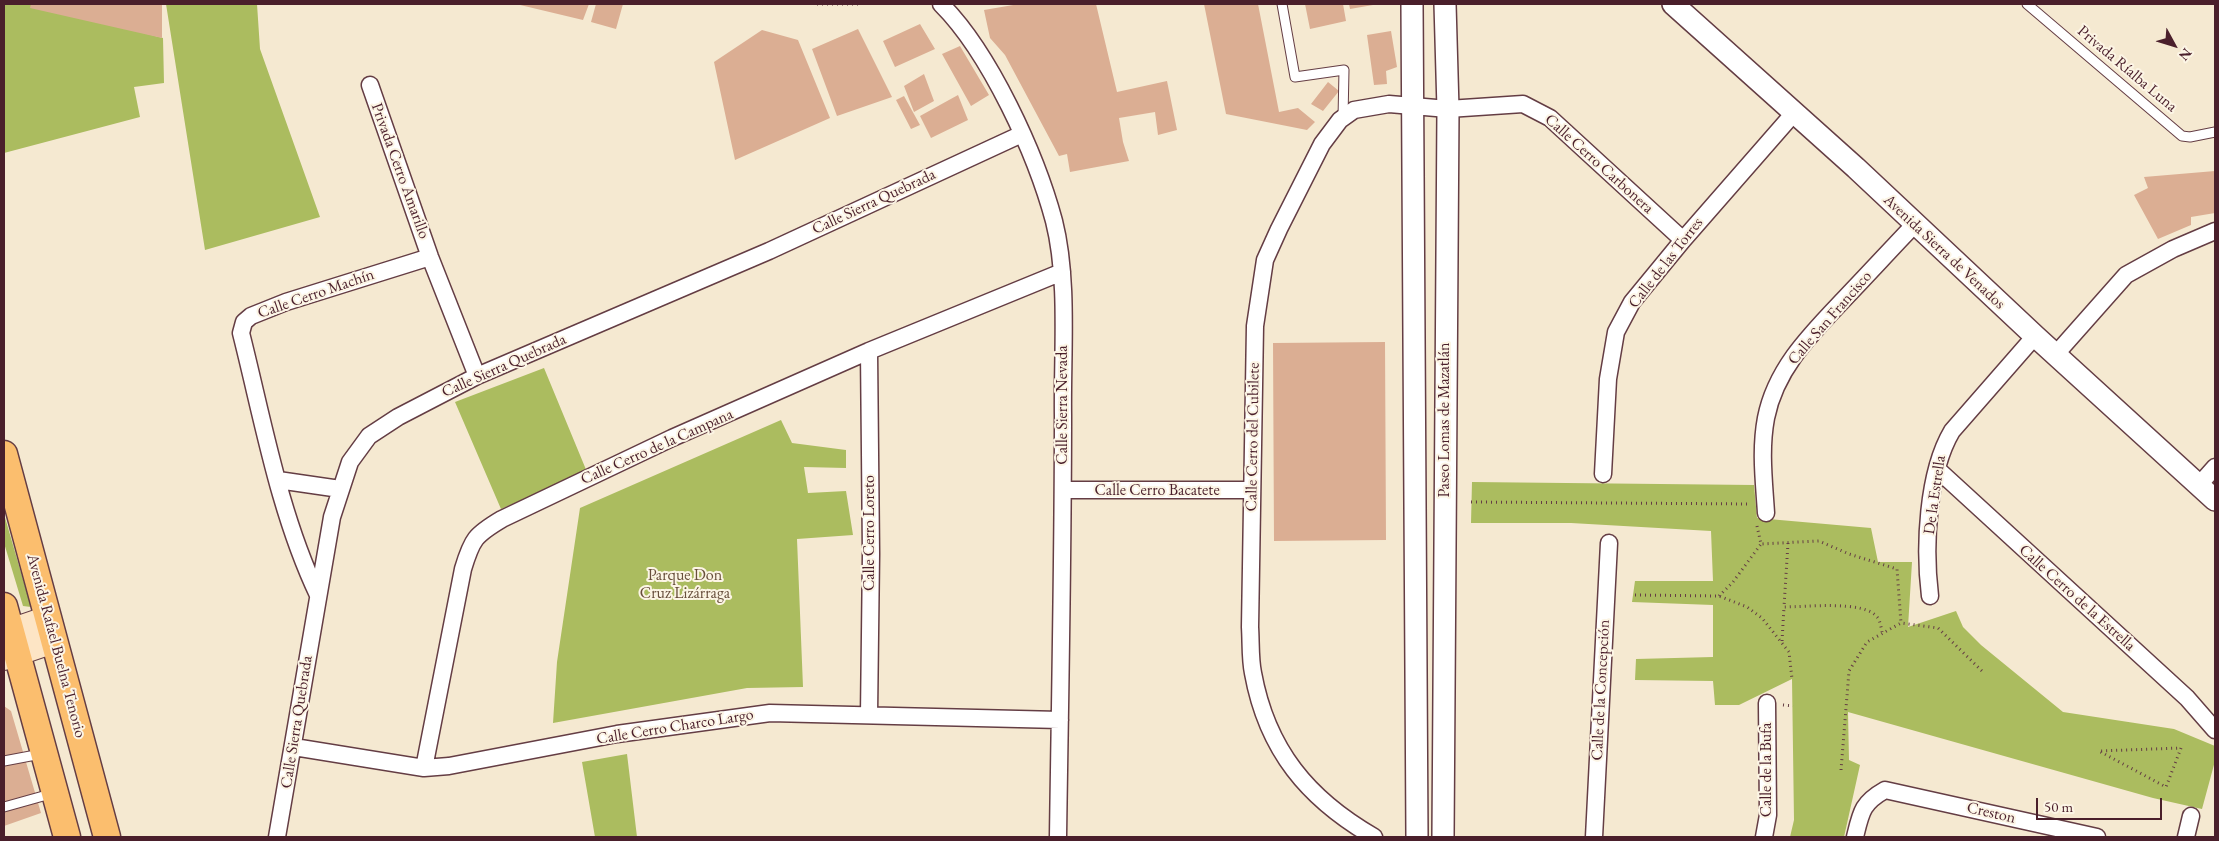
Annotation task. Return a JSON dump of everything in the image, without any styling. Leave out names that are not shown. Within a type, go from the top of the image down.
[{"type":"main road","name":"Avenida Rafael Buelna Tenorio","points":[[4,454],[107,837]]},
{"type":"main road","points":[[4,606],[9,644],[44,753],[67,837]]},
{"type":"main road","points":[[9,644],[51,629]]},
{"type":"street","name":"Calle Sierra Nevada","points":[[941,4],[957,20],[979,48],[1022,134],[1054,222],[1062,272],[1063,490],[1058,837]]},
{"type":"street","name":"Paseo Lomas de Mazatlán","points":[[1412,4],[1417,837]]},
{"type":"street","name":"Paseo Lomas de Mazatlán","points":[[1443,837],[1448,109],[1446,4]]},
{"type":"street","name":"Avenida Sierra de Venados","points":[[1673,4],[2215,500]]},
{"type":"street","name":"Privada Cerro Amarillo","points":[[370,85],[430,257],[477,376]]},
{"type":"street","name":"Calle Cerro del Cubilete","points":[[1374,837],[1317,797],[1290,767],[1271,735],[1252,673],[1250,627],[1255,326],[1265,260],[1322,144],[1343,118],[1354,110],[1389,104],[1448,109]]},
{"type":"street","name":"Calle Cerro Carbonera","points":[[1448,109],[1524,104],[1535,109],[1550,118],[1683,240]]},
{"type":"street","name":"Calle de las Torres","points":[[1603,474],[1608,379],[1616,332],[1632,302],[1683,240],[1794,113]]},
{"type":"street","name":"Calle Sierra Quebrada","points":[[277,837],[294,747],[332,517],[350,462],[369,436],[398,417],[477,376],[768,251],[1022,134]]},
{"type":"street","name":"Calle San Francisco","points":[[1759,515],[1766,418],[1771,400],[1786,368],[1803,344],[1915,224]]},
{"type":"street","points":[[2056,354],[2126,275],[2173,249],[2215,231]]},
{"type":"street","name":"Calle Cerro Machín","points":[[318,595],[306,569],[278,480],[241,333],[244,322],[251,316],[286,302],[430,257]]},
{"type":"street","name":"Calle Cerro de la Campana","points":[[424,768],[463,569],[470,544],[483,530],[502,518],[672,438],[869,352],[1062,272]]},
{"type":"street","name":"De la Estrella","points":[[1930,596],[1927,562],[1931,507],[1942,448],[1952,431],[2035,336]]},
{"type":"street","name":"Calle Cerro Loreto","points":[[869,352],[871,563],[869,715]]},
{"type":"street","points":[[2199,485],[2215,467]]},
{"type":"street","name":"Calle Cerro de la Estrella","points":[[1937,470],[2187,698],[2215,730]]},
{"type":"street","points":[[278,480],[340,489]]},
{"type":"street","name":"Calle Cerro Bacatete","points":[[1063,490],[1252,490]]},
{"type":"street","name":"Calle de la Concepción","points":[[1594,837],[1609,543]]},
{"type":"street","name":"Calle de la Bufa","points":[[1764,837],[1768,815],[1767,703]]},
{"type":"street","name":"Calle Cerro Charco Largo","points":[[294,747],[424,768],[449,766],[626,733],[770,713],[1060,720]]},
{"type":"street","name":"Creston","points":[[1855,837],[1861,811],[1871,798],[1885,790],[2097,837]]},
{"type":"street","points":[[2186,837],[2191,816]]},
{"type":"lane","points":[[1282,4],[1295,77],[1344,70],[1343,118]]},
{"type":"lane","name":"Privada Ríalba Luna","points":[[2027,4],[2182,136],[2190,137],[2215,132]]},
{"type":"lane","points":[[4,761],[44,753]]},
{"type":"lane","points":[[4,807],[55,793]]},
{"type":"path","points":[[817,4],[858,4]]},
{"type":"path","points":[[1471,502],[1752,504],[1759,515],[1761,544],[1733,582],[1719,596]]},
{"type":"path","points":[[1761,544],[1819,541],[1850,554],[1898,569],[1902,623]]},
{"type":"path","points":[[1782,641],[1788,543]]},
{"type":"path","points":[[1635,595],[1719,596],[1748,607],[1762,618],[1789,652],[1792,679]]},
{"type":"path","points":[[1784,607],[1842,606],[1867,608],[1878,617],[1882,632]]},
{"type":"path","points":[[1842,770],[1849,671],[1867,642],[1882,632],[1902,623],[1938,628],[1982,671]]},
{"type":"path","points":[[2181,748],[2166,787],[2099,751],[2144,750],[2181,748]]},
{"type":"green space","points":[[4,4],[30,4],[163,38],[164,83],[134,87],[140,117],[4,153]]},
{"type":"green space","points":[[166,4],[257,4],[260,49],[320,217],[205,250]]},
{"type":"green space","points":[[544,368],[587,472],[501,509],[455,402]]},
{"type":"green space","name":"Parque Don Cruz Lizárraga","points":[[781,420],[792,443],[846,450],[846,468],[804,467],[808,493],[846,491],[853,535],[797,539],[803,687],[747,688],[553,723],[557,662],[580,508]]},
{"type":"green space","points":[[1472,482],[1754,485],[1757,518],[1871,528],[1878,562],[1912,562],[1908,627],[1956,611],[1963,627],[1981,645],[2063,712],[2174,729],[2215,746],[2215,761],[2202,809],[2153,798],[1848,712],[1849,760],[1860,765],[1844,837],[1790,837],[1794,820],[1792,679],[1739,705],[1715,705],[1713,681],[1635,680],[1636,659],[1713,657],[1713,605],[1632,602],[1635,581],[1713,581],[1711,531],[1571,523],[1471,523]]},
{"type":"green space","points":[[4,514],[31,607],[23,606],[4,543]]},
{"type":"green space","points":[[627,754],[637,837],[595,837],[582,762]]},
{"type":"building","points":[[31,4],[162,4],[162,38],[30,8]]},
{"type":"building","points":[[516,4],[589,4],[583,20]]},
{"type":"building","points":[[596,4],[623,4],[616,29],[591,22]]},
{"type":"building","points":[[1019,4],[1096,4],[1117,92],[1167,81],[1177,130],[1158,135],[1155,112],[1119,118],[1123,142],[1129,161],[1070,172],[1067,154],[1059,156],[1005,55],[990,38],[984,10]]},
{"type":"building","points":[[1204,4],[1258,4],[1279,112],[1298,108],[1315,122],[1307,130],[1226,114]]},
{"type":"building","points":[[1305,4],[1343,4],[1346,21],[1310,29]]},
{"type":"building","points":[[1349,4],[1373,4],[1373,5],[1350,9]]},
{"type":"building","points":[[920,24],[935,49],[895,67],[883,41]]},
{"type":"building","points":[[858,29],[892,97],[837,116],[812,49]]},
{"type":"building","points":[[762,30],[798,40],[830,118],[735,160],[714,62]]},
{"type":"building","points":[[1391,31],[1397,67],[1386,71],[1387,84],[1374,85],[1367,35]]},
{"type":"building","points":[[960,46],[989,95],[971,106],[942,54]]},
{"type":"building","points":[[924,74],[934,101],[914,112],[904,86]]},
{"type":"building","points":[[1328,82],[1339,91],[1323,111],[1311,104]]},
{"type":"building","points":[[958,95],[968,120],[931,138],[920,116]]},
{"type":"building","points":[[904,96],[920,125],[911,129],[896,100]]},
{"type":"building","points":[[2215,171],[2215,213],[2191,217],[2191,225],[2158,239],[2134,195],[2148,188],[2144,177]]},
{"type":"building","points":[[1385,342],[1386,540],[1274,541],[1273,343]]},
{"type":"building","points":[[4,706],[11,711],[41,813],[4,826]]}]
